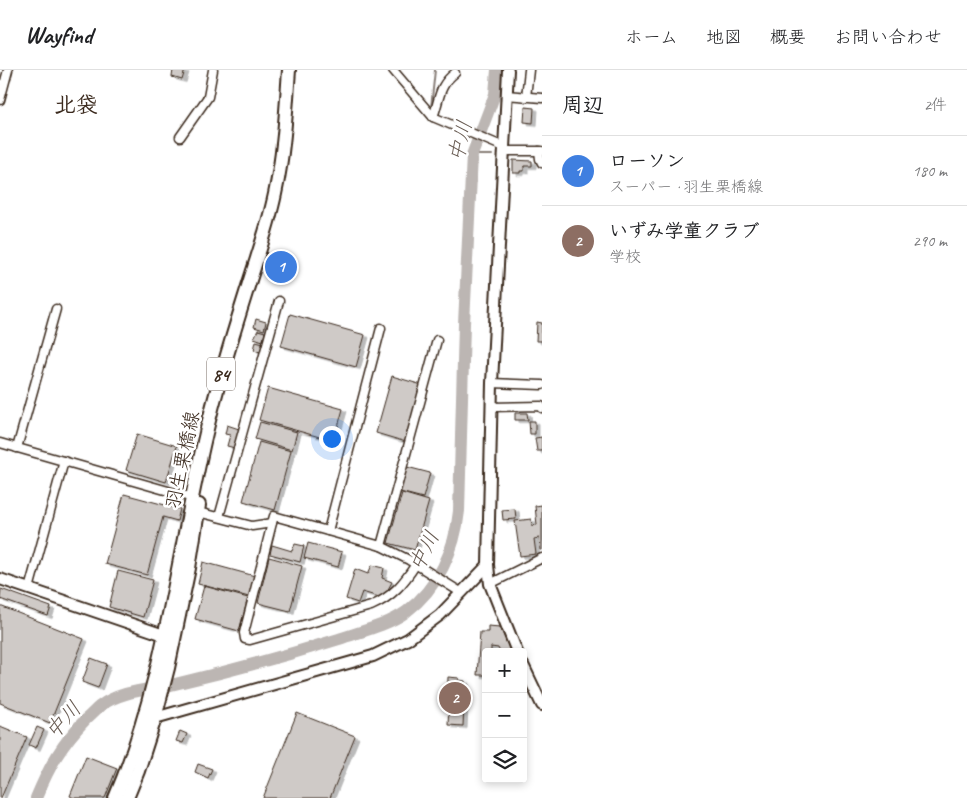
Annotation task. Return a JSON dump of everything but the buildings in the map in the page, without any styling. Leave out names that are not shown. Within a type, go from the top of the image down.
[{"type":"main road","name":"羽生栗橋線","points":[[127,798],[138,771],[152,716],[169,636],[206,433],[225,359],[275,194],[284,144],[289,70]]},
{"type":"main road","name":"羽生栗橋線","points":[[169,636],[189,568],[210,445],[232,360],[281,198],[290,148],[298,70]]},
{"type":"main road","name":"羽生栗橋線","points":[[115,798],[152,716]]},
{"type":"street","points":[[0,100],[8,70]]},
{"type":"street","points":[[180,137],[208,97],[213,70]]},
{"type":"street","points":[[393,70],[433,117],[504,149],[541,151],[540,159],[542,163]]},
{"type":"street","points":[[508,70],[491,407],[488,565],[490,584],[515,648]]},
{"type":"street","points":[[526,97],[529,70]]},
{"type":"street","points":[[433,117],[442,87],[446,80],[455,73]]},
{"type":"street","points":[[506,95],[542,98]]},
{"type":"street","points":[[218,517],[279,301]]},
{"type":"street","points":[[17,448],[56,309]]},
{"type":"street","points":[[328,531],[381,328]]},
{"type":"street","points":[[381,546],[437,340]]},
{"type":"street","points":[[492,383],[542,385]]},
{"type":"street","points":[[491,407],[542,408]]},
{"type":"street","points":[[0,443],[193,498]]},
{"type":"street","points":[[29,588],[64,461]]},
{"type":"street","points":[[198,512],[252,526],[272,523]]},
{"type":"street","points":[[416,564],[398,589],[384,600],[371,606],[245,640],[244,633],[274,516],[381,546],[416,564],[425,569],[458,590]]},
{"type":"street","points":[[490,584],[542,558]]},
{"type":"street","points":[[152,716],[373,656],[408,639],[440,615],[458,590],[488,565]]},
{"type":"street","points":[[0,579],[169,636]]},
{"type":"street","points":[[527,673],[542,705]]},
{"type":"waterway","points":[[431,108],[435,70]]},
{"type":"waterway","name":"中川","points":[[36,798],[51,765],[63,747],[86,719],[100,706],[109,701],[136,691],[175,684],[257,663],[374,628],[406,612],[427,592],[436,580],[454,540],[459,511],[464,324],[472,155],[495,94],[497,70]]},
{"type":"waterway","points":[[472,155],[492,155]]},
{"type":"place","name":"ローソン","points":[[281,267]]},
{"type":"place","name":"いずみ学童クラブ","points":[[455,698]]},
{"type":"district","name":"北袋","points":[[76,104]]}]
